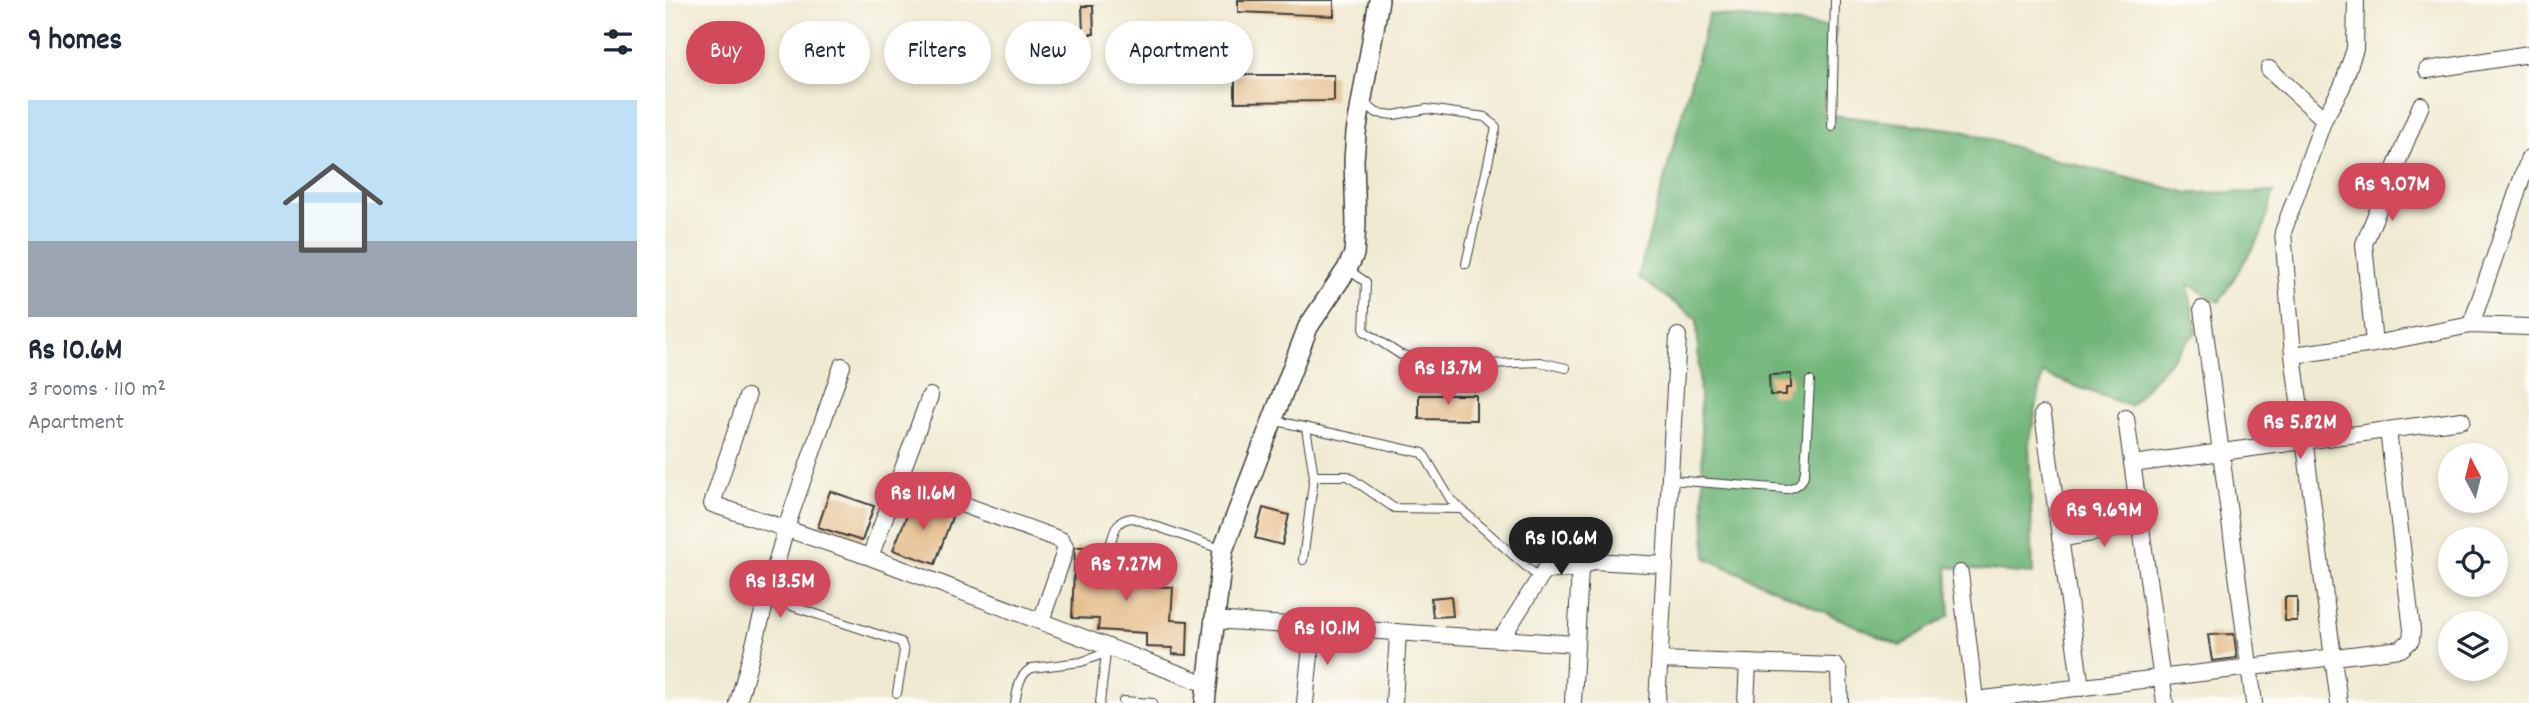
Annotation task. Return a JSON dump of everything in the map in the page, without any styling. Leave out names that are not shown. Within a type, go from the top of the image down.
[{"type":"street","points":[[747,397],[712,504],[870,557],[1041,621],[1206,693],[1223,550],[1308,327],[1354,254],[1354,160],[1379,0]]},
{"type":"street","points":[[2339,703],[2293,355],[2283,232],[2324,119],[2342,86],[2355,49],[2356,0]]},
{"type":"street","points":[[2427,70],[2529,54]]},
{"type":"street","points":[[2269,69],[2324,119]]},
{"type":"street","points":[[2374,344],[2364,244],[2421,105]]},
{"type":"street","points":[[2471,325],[2529,158]]},
{"type":"street","points":[[2202,309],[2254,703]]},
{"type":"street","points":[[2293,355],[2374,344],[2471,325],[2529,327]]},
{"type":"street","points":[[1657,703],[1678,336]]},
{"type":"street","points":[[738,703],[786,528],[842,366]]},
{"type":"street","points":[[870,557],[930,396]]},
{"type":"street","points":[[2043,414],[2081,688]]},
{"type":"street","points":[[2126,418],[2165,703]]},
{"type":"street","points":[[2132,464],[2462,421]]},
{"type":"street","points":[[1960,573],[1975,702],[2401,649],[2411,640],[2412,630],[2388,430]]},
{"type":"street","points":[[898,481],[1061,540],[1065,546],[1064,554],[1041,621]]},
{"type":"street","points":[[2060,538],[2141,524]]},
{"type":"street","points":[[1501,639],[1544,571],[1580,568],[1592,561],[1665,565]]},
{"type":"street","points":[[1573,703],[1580,568]]},
{"type":"street","points":[[1213,620],[1575,643]]},
{"type":"street","points":[[1305,703],[1313,627]]},
{"type":"street","points":[[1394,703],[1398,632]]},
{"type":"street","points":[[1660,660],[1835,666],[1839,671],[1840,703]]},
{"type":"street","points":[[1746,703],[1748,663]]},
{"type":"lane","points":[[1832,126],[1835,0]]},
{"type":"lane","points":[[1362,102],[1377,113],[1394,115],[1427,109],[1485,117],[1496,127],[1466,264]]},
{"type":"lane","points":[[1347,269],[1366,282],[1364,331],[1402,355],[1464,365],[1540,362],[1566,368]]},
{"type":"lane","points":[[1671,480],[1787,489],[1797,486],[1804,480],[1810,381]]},
{"type":"lane","points":[[1272,420],[1423,453],[1451,500],[1539,578]]},
{"type":"lane","points":[[1303,560],[1314,476],[1306,428]]},
{"type":"lane","points":[[1314,476],[1348,476],[1394,508],[1461,509]]},
{"type":"lane","points":[[1111,542],[1115,525],[1124,519],[1133,518],[1223,550]]},
{"type":"lane","points":[[767,598],[901,642],[904,651],[897,694]]},
{"type":"lane","points":[[1015,703],[1021,676],[1025,671],[1081,662],[1111,651]]},
{"type":"lane","points":[[1100,703],[1111,651]]},
{"type":"lane","points":[[1123,701],[1153,703]]},
{"type":"green space","points":[[1709,14],[1836,28],[1823,114],[1959,130],[2056,160],[2189,193],[2274,192],[2261,235],[2219,302],[2188,284],[2196,332],[2130,406],[2043,374],[2029,443],[2033,574],[1947,567],[1950,615],[1900,646],[1706,558],[1697,319],[1638,277]]},
{"type":"building","points":[[1238,0],[1334,0],[1334,16],[1238,12]]},
{"type":"building","points":[[1082,6],[1093,6],[1094,34],[1091,34],[1091,21],[1083,21]]},
{"type":"building","points":[[1253,75],[1334,75],[1334,101],[1235,102],[1235,84],[1253,84]]},
{"type":"building","points":[[1791,374],[1791,388],[1786,388],[1786,395],[1770,395],[1769,375]]},
{"type":"building","points":[[1419,395],[1476,395],[1476,420],[1419,419]]},
{"type":"building","points":[[830,491],[874,506],[862,541],[818,527]]},
{"type":"building","points":[[914,498],[953,514],[935,564],[893,550]]},
{"type":"building","points":[[1263,508],[1289,515],[1282,545],[1255,538]]},
{"type":"building","points":[[1075,547],[1097,547],[1097,569],[1145,573],[1144,586],[1173,587],[1171,620],[1188,621],[1187,655],[1172,654],[1173,648],[1146,647],[1146,633],[1098,630],[1099,619],[1072,618]]},
{"type":"building","points":[[1451,596],[1453,616],[1433,617],[1431,598]]},
{"type":"building","points":[[2285,597],[2297,597],[2297,621],[2285,621]]},
{"type":"building","points":[[2234,634],[2237,658],[2212,661],[2208,635]]}]
